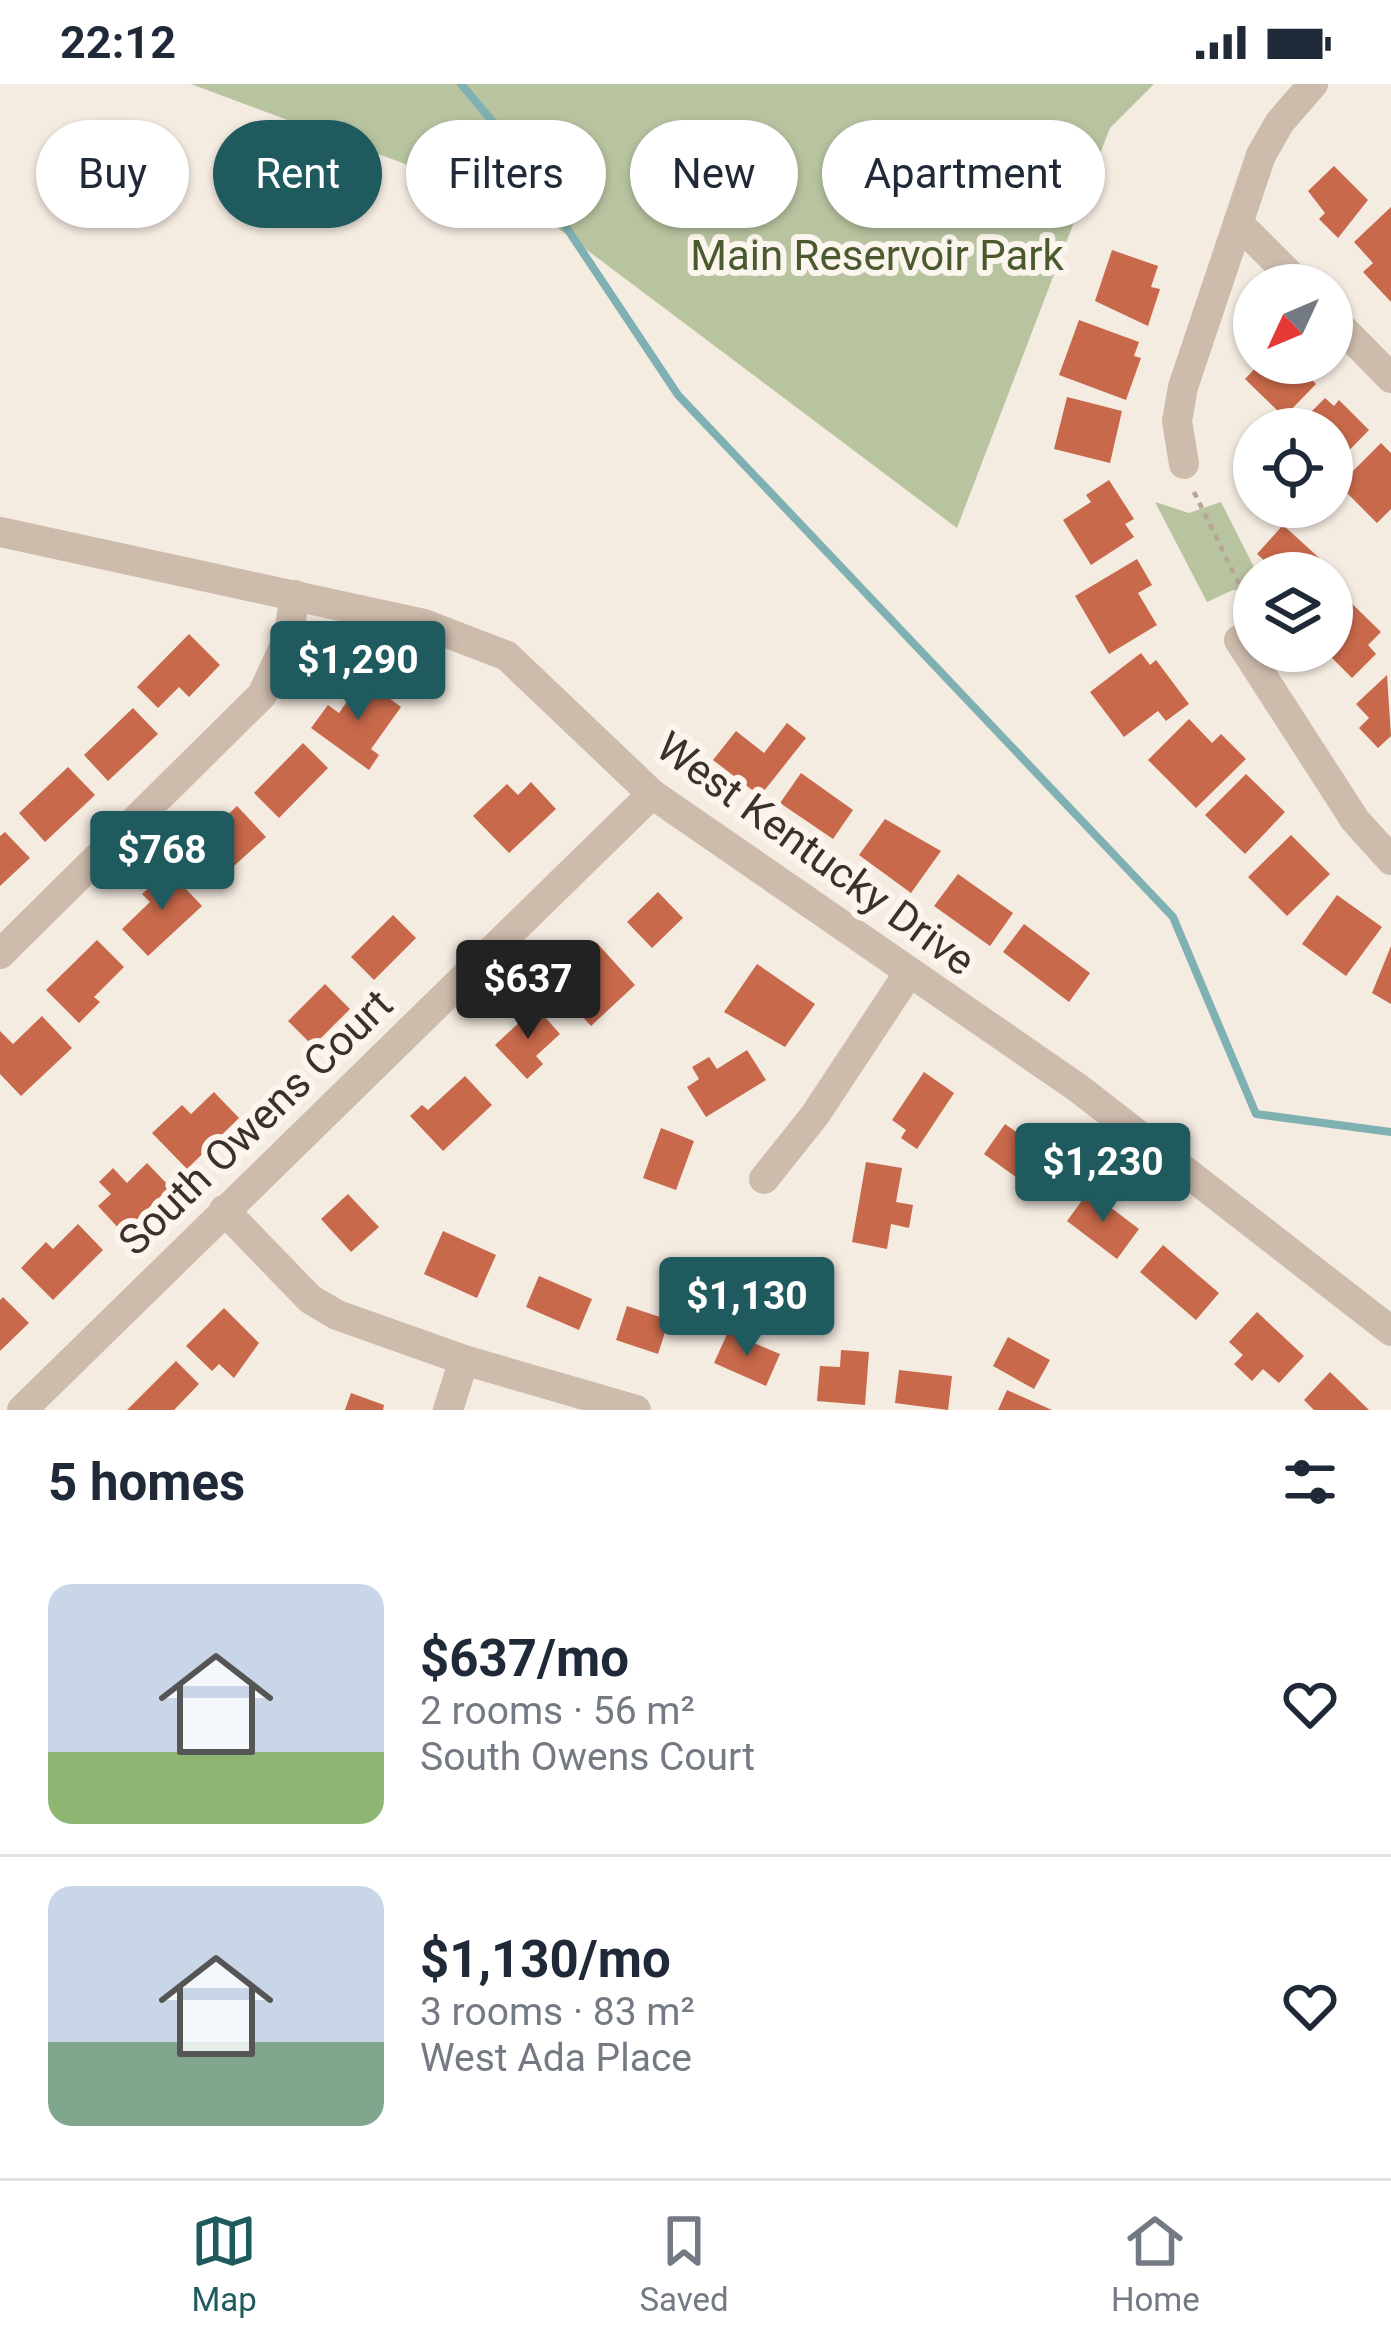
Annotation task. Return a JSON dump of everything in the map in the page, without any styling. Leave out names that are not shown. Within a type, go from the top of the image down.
[{"type":"street","points":[[1184,464],[1177,421],[1183,387],[1238,223],[1270,138],[1313,84]]},
{"type":"street","points":[[1238,223],[1279,264]]},
{"type":"street","points":[[1353,339],[1391,378]]},
{"type":"street","name":"West Kentucky Drive","points":[[0,532],[295,595],[486,644],[530,674],[652,794],[1078,1088],[1391,1331]]},
{"type":"street","points":[[0,954],[262,695],[288,639],[295,595]]},
{"type":"street","points":[[1260,672],[1355,820],[1391,860]]},
{"type":"street","name":"South Owens Court","points":[[22,1410],[652,794]]},
{"type":"street","points":[[764,1178],[815,1114],[908,974]]},
{"type":"street","points":[[224,1210],[310,1299],[337,1315],[464,1360],[636,1410]]},
{"type":"street","points":[[448,1410],[464,1360]]},
{"type":"path","points":[[1184,464],[1198,505],[1233,572]]},
{"type":"green space","name":"Main Reservoir Park","points":[[191,84],[1154,84],[1110,128],[1105,141],[1105,120],[822,120],[822,228],[1072,228],[957,528],[558,228],[606,228],[606,120],[406,120],[406,164],[382,155],[382,120],[287,120]]},
{"type":"green space","points":[[1155,502],[1189,513],[1221,502],[1246,552],[1233,552],[1233,590],[1207,602]]},
{"type":"building","points":[[1334,166],[1368,200],[1338,238],[1319,219],[1325,213],[1308,191]]},
{"type":"building","points":[[1391,207],[1391,302],[1363,272],[1373,263],[1354,242]]},
{"type":"building","points":[[1112,250],[1158,266],[1151,287],[1160,289],[1148,326],[1095,301]]},
{"type":"building","points":[[1079,320],[1139,342],[1134,356],[1141,358],[1126,400],[1059,375]]},
{"type":"building","points":[[1250,384],[1316,384],[1293,408],[1275,408]]},
{"type":"building","points":[[1067,397],[1122,411],[1110,463],[1054,449]]},
{"type":"building","points":[[1325,398],[1334,406],[1339,400],[1347,408],[1315,408]]},
{"type":"building","points":[[1353,414],[1369,430],[1353,446]]},
{"type":"building","points":[[1381,443],[1391,453],[1391,509],[1377,523],[1353,499],[1353,471]]},
{"type":"building","points":[[1109,480],[1134,519],[1125,524],[1134,537],[1091,565],[1063,520],[1091,502],[1086,495]]},
{"type":"building","points":[[1280,528],[1286,528],[1313,552],[1259,552]]},
{"type":"building","points":[[1137,559],[1152,585],[1138,593],[1157,625],[1109,654],[1075,596]]},
{"type":"building","points":[[1353,605],[1381,632],[1368,645],[1376,654],[1352,678],[1346,672],[1353,672]]},
{"type":"building","points":[[189,634],[220,665],[189,697],[179,687],[158,708],[137,687]]},
{"type":"building","points":[[1141,653],[1150,665],[1156,660],[1189,704],[1166,721],[1158,711],[1124,737],[1090,692]]},
{"type":"building","points":[[1387,675],[1391,736],[1378,748],[1359,728],[1369,718],[1356,704]]},
{"type":"building","points":[[363,679],[401,707],[371,749],[379,755],[369,770],[311,728],[328,705],[339,713]]},
{"type":"building","points":[[133,708],[158,734],[108,781],[84,755]]},
{"type":"building","points":[[1189,719],[1212,743],[1221,734],[1246,759],[1196,808],[1148,760]]},
{"type":"building","points":[[787,723],[806,738],[760,796],[713,760],[736,731],[764,753]]},
{"type":"building","points":[[303,743],[328,768],[279,818],[254,793]]},
{"type":"building","points":[[68,767],[95,795],[45,842],[19,813]]},
{"type":"building","points":[[801,773],[853,810],[833,839],[780,803]]},
{"type":"building","points":[[1246,774],[1285,812],[1245,854],[1205,815]]},
{"type":"building","points":[[531,782],[556,809],[509,853],[473,816],[507,784],[518,795]]},
{"type":"building","points":[[237,806],[266,837],[214,884],[186,854]]},
{"type":"building","points":[[885,819],[941,851],[911,893],[859,855]]},
{"type":"building","points":[[5,832],[30,858],[0,886],[0,836]]},
{"type":"building","points":[[1291,835],[1330,874],[1287,916],[1248,877]]},
{"type":"building","points":[[168,870],[202,906],[148,956],[122,929],[150,902],[142,894]]},
{"type":"building","points":[[958,874],[1013,913],[990,946],[934,906]]},
{"type":"building","points":[[658,892],[683,918],[652,948],[627,922]]},
{"type":"building","points":[[1337,895],[1382,927],[1346,976],[1302,944]]},
{"type":"building","points":[[393,915],[416,938],[374,980],[351,957]]},
{"type":"building","points":[[1024,924],[1090,973],[1069,1002],[1003,952]]},
{"type":"building","points":[[97,940],[124,967],[94,997],[100,1002],[79,1023],[46,990]]},
{"type":"building","points":[[597,943],[635,985],[591,1026],[552,983]]},
{"type":"building","points":[[1391,946],[1391,1004],[1372,993]]},
{"type":"building","points":[[757,964],[815,1004],[785,1047],[724,1012]]},
{"type":"building","points":[[325,984],[350,1009],[313,1046],[288,1021]]},
{"type":"building","points":[[536,1007],[560,1034],[536,1056],[543,1064],[527,1079],[495,1045]]},
{"type":"building","points":[[42,1016],[72,1048],[21,1096],[0,1074],[0,1031],[13,1044]]},
{"type":"building","points":[[747,1050],[766,1080],[706,1117],[687,1087],[699,1079],[692,1067],[709,1057],[717,1069]]},
{"type":"building","points":[[924,1072],[954,1093],[917,1149],[901,1138],[906,1130],[892,1120]]},
{"type":"building","points":[[465,1076],[492,1105],[443,1151],[410,1116],[422,1105],[428,1110]]},
{"type":"building","points":[[214,1092],[239,1118],[187,1169],[152,1133],[182,1105],[191,1114]]},
{"type":"building","points":[[1005,1124],[1054,1159],[1043,1174],[1053,1181],[1042,1196],[984,1154]]},
{"type":"building","points":[[661,1128],[694,1141],[676,1190],[643,1178]]},
{"type":"building","points":[[866,1162],[902,1168],[896,1202],[913,1205],[909,1228],[891,1224],[887,1249],[852,1242]]},
{"type":"building","points":[[147,1163],[170,1187],[123,1233],[98,1206],[111,1194],[99,1182],[113,1168],[127,1183]]},
{"type":"building","points":[[1089,1191],[1139,1229],[1117,1259],[1067,1221]]},
{"type":"building","points":[[348,1194],[379,1227],[351,1252],[321,1219]]},
{"type":"building","points":[[78,1224],[103,1250],[53,1300],[21,1268],[46,1242],[53,1249]]},
{"type":"building","points":[[443,1231],[496,1255],[477,1298],[424,1274]]},
{"type":"building","points":[[1163,1245],[1219,1293],[1196,1320],[1140,1272]]},
{"type":"building","points":[[539,1276],[592,1299],[579,1330],[526,1307]]},
{"type":"building","points":[[3,1297],[29,1323],[0,1351],[0,1300]]},
{"type":"building","points":[[627,1306],[669,1320],[658,1354],[616,1340]]},
{"type":"building","points":[[224,1308],[259,1343],[234,1378],[219,1364],[212,1371],[186,1346]]},
{"type":"building","points":[[1257,1312],[1304,1356],[1279,1383],[1263,1369],[1252,1381],[1234,1364],[1243,1355],[1229,1342]]},
{"type":"building","points":[[728,1332],[780,1354],[766,1386],[714,1363]]},
{"type":"building","points":[[1008,1337],[1050,1360],[1034,1389],[993,1366]]},
{"type":"building","points":[[841,1350],[869,1352],[865,1405],[817,1401],[820,1366],[840,1367]]},
{"type":"building","points":[[176,1361],[199,1384],[174,1410],[127,1410]]},
{"type":"building","points":[[899,1370],[952,1376],[948,1410],[895,1403]]},
{"type":"building","points":[[1330,1372],[1369,1410],[1314,1410],[1304,1400]]},
{"type":"building","points":[[1007,1390],[1052,1410],[998,1410]]},
{"type":"building","points":[[351,1393],[384,1405],[383,1410],[345,1410]]},
{"type":"waterway","points":[[461,84],[508,140],[678,395],[1173,917],[1256,1114],[1391,1132]]}]
